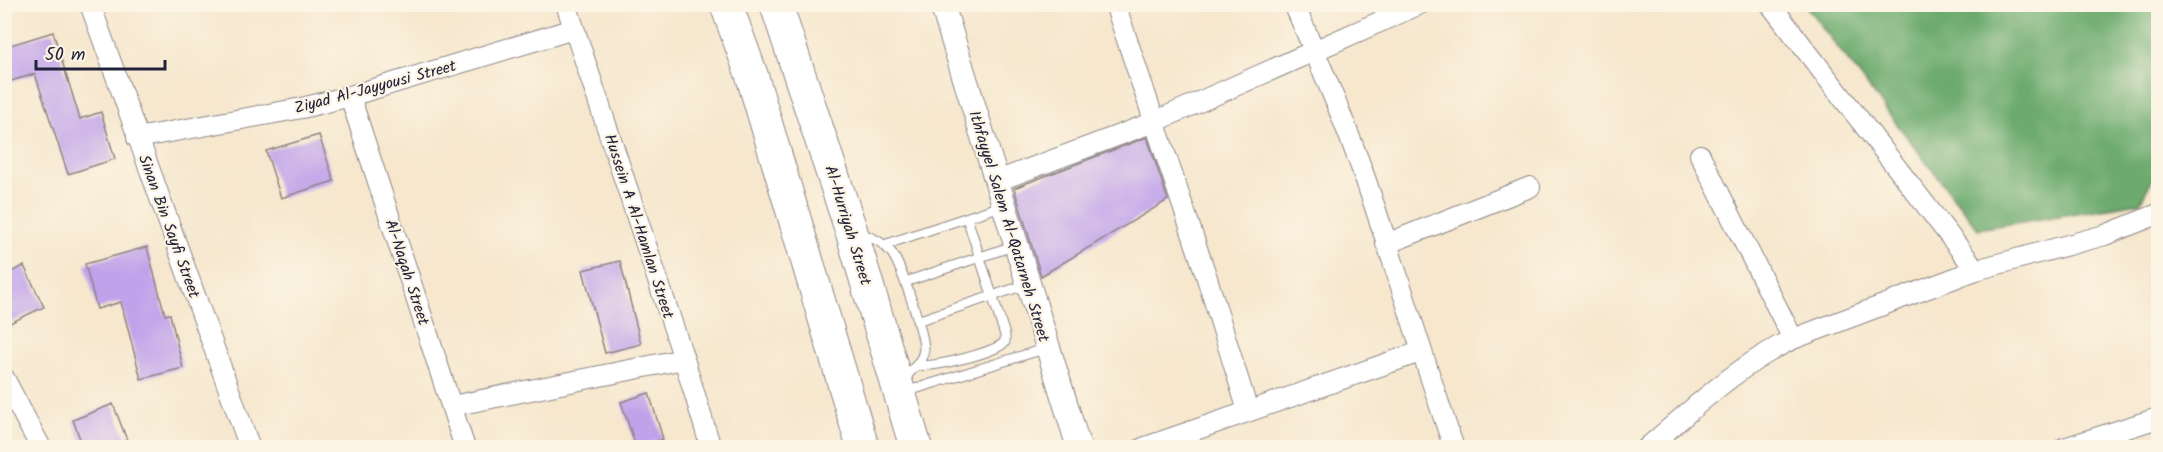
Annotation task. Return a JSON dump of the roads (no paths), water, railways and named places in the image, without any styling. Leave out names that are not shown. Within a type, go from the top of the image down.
[{"type":"highway","points":[[726,4],[755,87],[863,447]]},
{"type":"highway","name":"Al-Hurriyah Street","points":[[776,4],[851,230],[905,382],[916,447]]},
{"type":"street","name":"Sinan Bin Sayfi Street","points":[[90,4],[250,447]]},
{"type":"street","name":"Hussein A Al-Hamlan Street","points":[[566,4],[711,447]]},
{"type":"street","name":"Ithfayyel Salem Al-Qatarneh Street","points":[[942,4],[1079,447]]},
{"type":"street","points":[[1115,4],[1207,278],[1248,411]]},
{"type":"street","points":[[1294,4],[1364,177],[1420,351],[1454,447]]},
{"type":"street","points":[[997,181],[1154,122],[1420,4]]},
{"type":"street","points":[[1770,4],[1976,270]]},
{"type":"street","name":"Ziyad Al-Jayyousi Street","points":[[138,138],[302,108],[350,96],[574,29]]},
{"type":"street","name":"Al-Naqah Street","points":[[350,96],[465,447]]},
{"type":"street","points":[[1700,155],[1793,339]]},
{"type":"street","points":[[1386,244],[1530,187]]},
{"type":"street","points":[[1647,447],[1743,369],[1772,349],[1793,339],[1976,270],[2104,235],[2158,214]]},
{"type":"street","points":[[1143,447],[1420,351]]},
{"type":"street","points":[[452,406],[684,359]]},
{"type":"street","points":[[4,378],[41,447]]},
{"type":"street","points":[[2064,447],[2158,418]]},
{"type":"lane","points":[[884,246],[1004,205]]},
{"type":"lane","points":[[905,382],[939,365],[1002,344],[1005,334],[967,218]]},
{"type":"lane","points":[[851,230],[869,236],[884,246],[895,257],[905,282],[924,350],[905,382]]},
{"type":"lane","points":[[905,282],[1016,245]]},
{"type":"lane","points":[[917,321],[1028,284]]},
{"type":"lane","points":[[905,382],[1048,348]]}]
